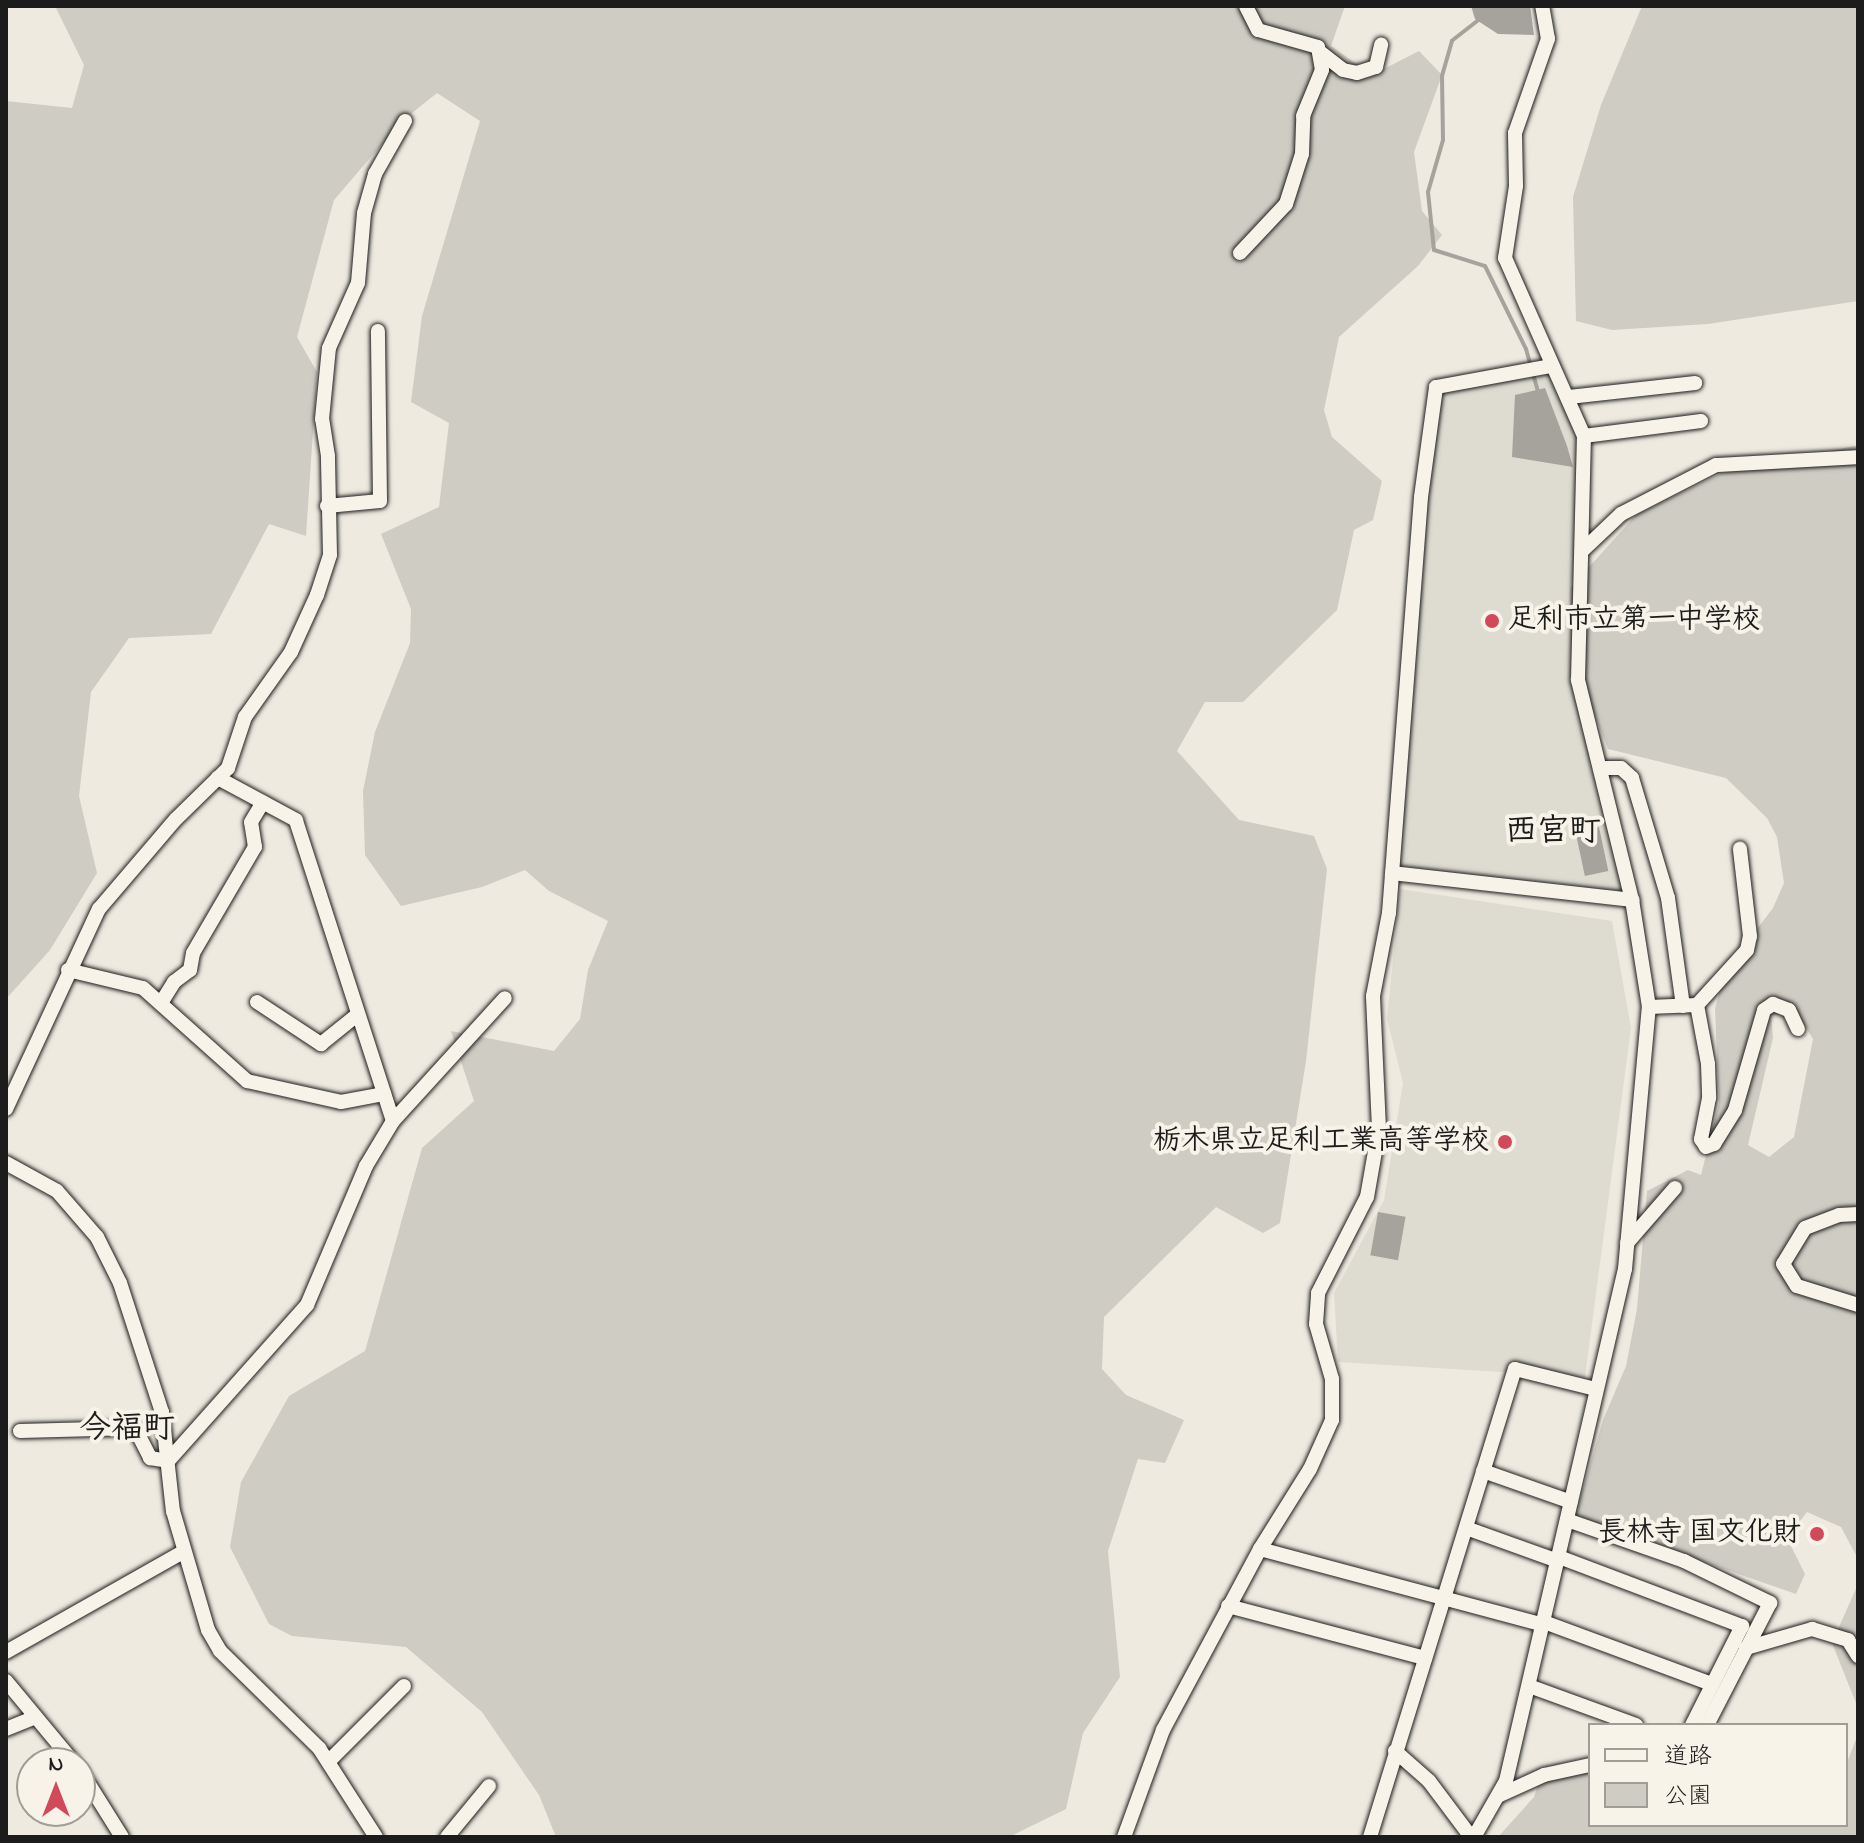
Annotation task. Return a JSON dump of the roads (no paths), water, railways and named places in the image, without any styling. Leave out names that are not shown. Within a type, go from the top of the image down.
[{"type":"street","points":[[1246,6],[1258,30],[1310,42],[1343,70],[1357,73],[1381,62],[1381,45]]},
{"type":"street","points":[[1395,1751],[1429,1781],[1473,1837],[1498,1796],[1529,1686],[1627,1243],[1649,1007],[1632,900],[1578,680],[1584,436],[1569,397],[1550,366],[1505,258],[1516,186],[1515,133],[1548,39],[1542,6]]},
{"type":"street","points":[[1240,253],[1290,195],[1302,154],[1303,116],[1322,70],[1320,52]]},
{"type":"street","points":[[6,1109],[68,970],[109,891],[228,768],[245,717],[291,652],[317,595],[330,555],[322,419],[329,348],[358,283],[364,213],[375,174],[405,121]]},
{"type":"street","points":[[327,506],[380,501],[378,331]]},
{"type":"street","points":[[1124,1837],[1163,1730],[1260,1549],[1310,1469],[1332,1420],[1332,1379],[1316,1324],[1318,1293],[1367,1197],[1374,1168],[1380,1067],[1373,996],[1392,873],[1421,497],[1436,387],[1550,366]]},
{"type":"street","points":[[1569,397],[1695,383]]},
{"type":"street","points":[[1584,436],[1701,421]]},
{"type":"street","points":[[1582,551],[1621,514],[1716,465],[1858,457]]},
{"type":"street","points":[[1600,768],[1621,768],[1632,778],[1668,898],[1690,1005],[1708,1064],[1709,1098],[1701,1139],[1706,1147],[1714,1144],[1735,1110],[1764,1010],[1780,1005],[1798,1029]]},
{"type":"street","points":[[218,778],[296,820],[393,1121]]},
{"type":"street","points":[[161,1003],[174,982],[190,970],[193,953],[255,847],[251,822],[263,802]]},
{"type":"street","points":[[1649,1007],[1690,1005],[1747,950],[1750,936],[1740,849]]},
{"type":"street","points":[[1392,873],[1632,900]]},
{"type":"street","points":[[68,970],[143,988],[247,1081],[341,1102],[384,1094]]},
{"type":"street","points":[[168,1461],[307,1305],[366,1166],[393,1121],[505,998]]},
{"type":"street","points":[[257,1002],[321,1044],[357,1015]]},
{"type":"street","points":[[6,1163],[57,1191],[110,1260],[162,1412],[183,1552],[199,1606],[220,1651],[329,1761],[376,1837]]},
{"type":"street","points":[[1627,1243],[1675,1188]]},
{"type":"street","points":[[1858,1214],[1839,1215],[1805,1228],[1783,1264],[1797,1286],[1858,1305]]},
{"type":"street","points":[[1370,1837],[1515,1369],[1596,1389]]},
{"type":"street","points":[[20,1431],[135,1428],[150,1458],[168,1461]]},
{"type":"street","points":[[1483,1471],[1571,1502]]},
{"type":"street","points":[[1567,1520],[1684,1561],[1770,1603],[1708,1723]]},
{"type":"street","points":[[1466,1528],[1742,1626],[1693,1723]]},
{"type":"street","points":[[1260,1549],[1544,1624],[1712,1684]]},
{"type":"street","points":[[6,1652],[183,1552]]},
{"type":"street","points":[[1228,1606],[1425,1658]]},
{"type":"street","points":[[1746,1648],[1812,1629],[1848,1640],[1858,1656]]},
{"type":"street","points":[[6,1681],[61,1747]]},
{"type":"street","points":[[329,1761],[404,1686]]},
{"type":"street","points":[[1529,1686],[1631,1723]]},
{"type":"street","points":[[6,1729],[36,1717]]},
{"type":"street","points":[[1498,1796],[1544,1775],[1588,1765]]},
{"type":"street","points":[[447,1837],[489,1786]]},
{"type":"street","points":[[96,1796],[122,1837]]},
{"type":"waterway","points":[[1481,18],[1452,41],[1442,76],[1443,140],[1428,192],[1434,250],[1485,266],[1526,349],[1539,395]]},
{"type":"place","name":"足利市立第一中学校","points":[[1492,621]]},
{"type":"place","name":"栃木県立足利工業高等学校","points":[[1505,1142]]},
{"type":"place","name":"長林寺 国文化財","points":[[1817,1534]]},
{"type":"district","name":"西宮町","points":[[1553,833]]},
{"type":"district","name":"今福町","points":[[127,1430]]}]
